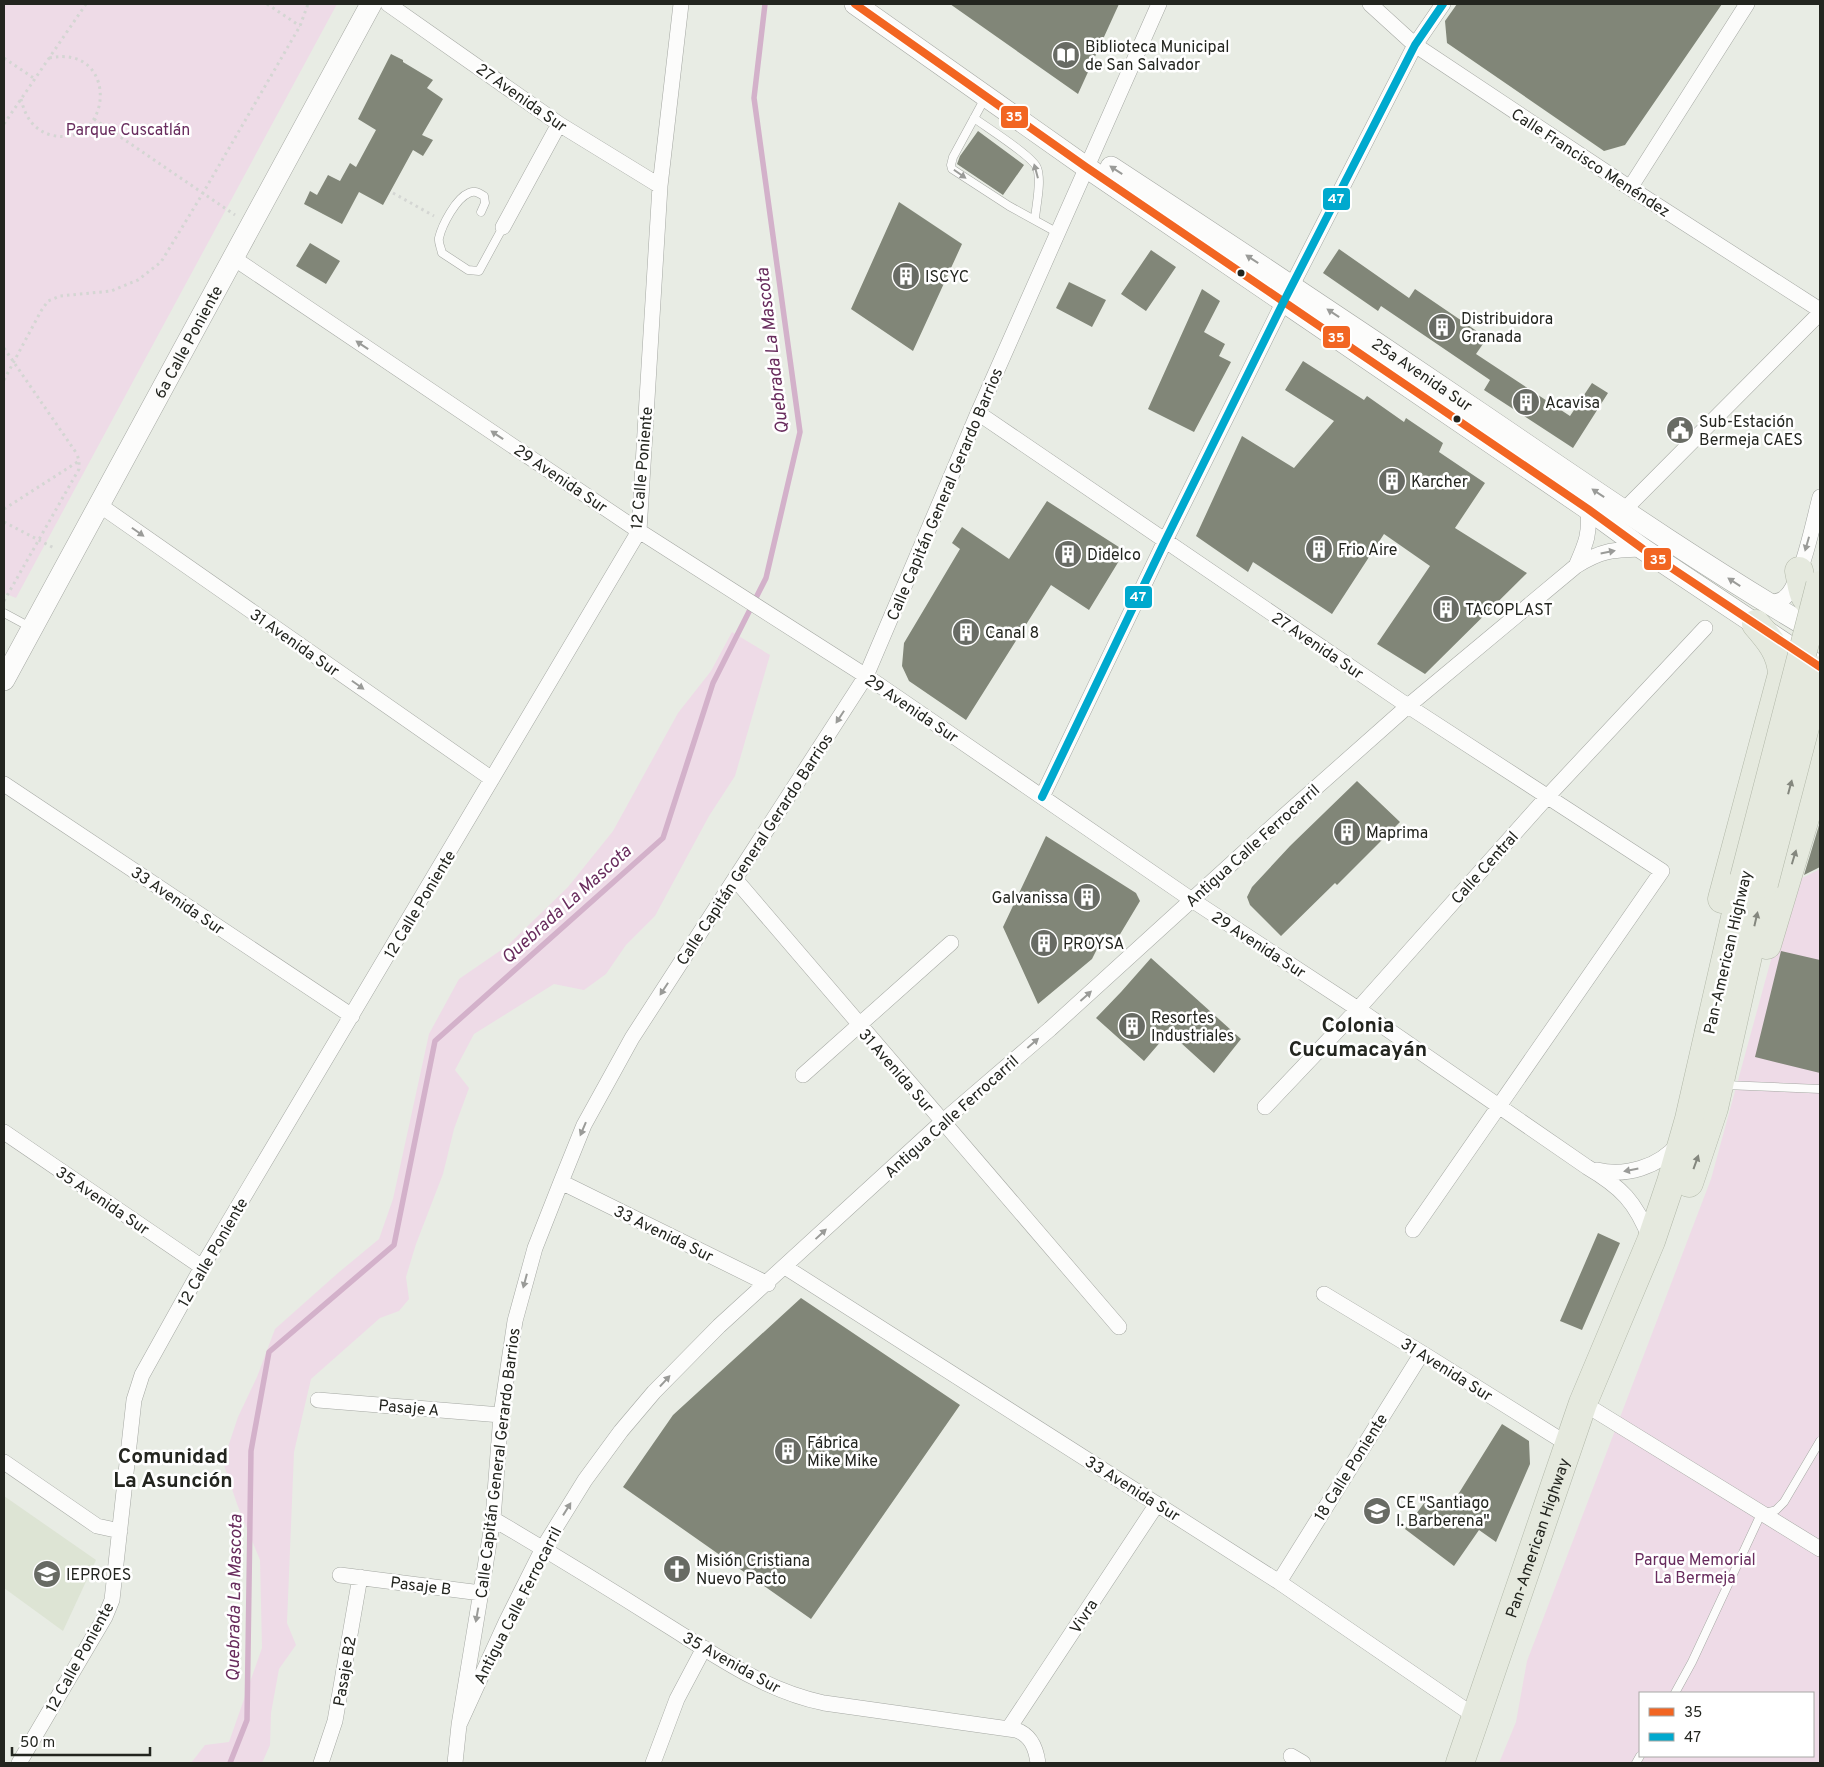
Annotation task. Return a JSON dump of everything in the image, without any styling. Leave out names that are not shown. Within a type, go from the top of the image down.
[{"type":"highway","points":[[1810,578],[1803,595],[1809,603],[1820,609]]},
{"type":"highway","name":"Pan-American Highway","points":[[1460,1763],[1583,1403],[1651,1241],[1685,1135],[1713,1075],[1754,881],[1810,578]]},
{"type":"highway","points":[[1713,1075],[1702,1006],[1707,966],[1719,909],[1782,674],[1781,663],[1761,614]]},
{"type":"highway","name":"Pan-American Highway","points":[[1754,881],[1820,669]]},
{"type":"highway","points":[[1713,1075],[1742,1031],[1820,769],[1816,733],[1803,719],[1791,718],[1780,722],[1764,746]]},
{"type":"highway","name":"Pan-American Highway","points":[[1620,1315],[1666,1236],[1683,1198],[1714,1108],[1713,1075]]},
{"type":"street","name":"6a Calle Poniente","points":[[4,680],[371,4]]},
{"type":"street","name":"27 Avenida Sur","points":[[388,4],[559,124],[660,186]]},
{"type":"street","name":"12 Calle Poniente","points":[[20,1763],[105,1617],[112,1600],[134,1400],[142,1375],[202,1267],[639,531],[660,186],[681,4]]},
{"type":"street","name":"25a Avenida Sur","points":[[855,4],[986,96],[1089,161],[1288,294],[1624,510],[1761,614],[1820,669]]},
{"type":"street","name":"25a Avenida Sur","points":[[880,4],[1089,161]]},
{"type":"street","name":"Calle Francisco Menéndez","points":[[1370,4],[1414,45],[1820,312]]},
{"type":"street","points":[[1042,796],[1165,542],[1414,45],[1443,4]]},
{"type":"street","points":[[1630,188],[1747,4]]},
{"type":"street","name":"Calle Capitán General Gerardo Barrios","points":[[459,1725],[493,1519],[501,1415],[511,1345],[521,1297],[535,1248],[584,1125],[632,1038],[866,676],[978,412],[1157,5]]},
{"type":"street","points":[[502,227],[559,124]]},
{"type":"street","name":"29 Avenida Sur","points":[[232,257],[639,531],[866,676],[1192,900],[1358,1009],[1587,1167],[1609,1179],[1627,1196],[1642,1217],[1651,1241]]},
{"type":"street","name":"25a Avenida Sur","points":[[1288,294],[1643,549],[1761,614],[1820,634]]},
{"type":"street","points":[[1624,510],[1820,312]]},
{"type":"street","name":"27 Avenida Sur","points":[[978,412],[1165,542],[1408,706],[1662,871],[1498,1106]]},
{"type":"street","points":[[1761,614],[1810,578],[1820,497]]},
{"type":"street","name":"31 Avenida Sur","points":[[98,504],[492,779]]},
{"type":"street","name":"Antigua Calle Ferrocarril","points":[[1576,566],[1588,539],[1590,528],[1588,509]]},
{"type":"street","name":"Antigua Calle Ferrocarril","points":[[455,1763],[459,1725],[506,1622],[543,1548],[585,1480],[621,1431],[654,1392],[719,1326],[768,1284],[942,1122],[1050,1029],[1408,706],[1576,566],[1592,556],[1606,551],[1643,549]]},
{"type":"street","name":"Calle Central","points":[[1265,1107],[1358,1009],[1547,796],[1705,628]]},
{"type":"street","name":"33 Avenida Sur","points":[[4,784],[352,1016]]},
{"type":"street","name":"31 Avenida Sur","points":[[735,879],[1119,1327]]},
{"type":"street","points":[[803,1074],[951,944]]},
{"type":"street","points":[[1413,1230],[1498,1106]]},
{"type":"street","name":"35 Avenida Sur","points":[[4,1132],[202,1267]]},
{"type":"street","name":"29 Avenida Sur","points":[[1587,1167],[1605,1172],[1623,1172],[1641,1168],[1658,1161],[1673,1150],[1685,1135]]},
{"type":"street","name":"33 Avenida Sur","points":[[561,1182],[768,1284]]},
{"type":"street","name":"33 Avenida Sur","points":[[785,1267],[1279,1582],[1476,1716]]},
{"type":"street","name":"31 Avenida Sur","points":[[1324,1294],[1569,1445]]},
{"type":"street","name":"18 Calle Poniente","points":[[1279,1582],[1422,1353]]},
{"type":"street","name":"Pasaje A","points":[[318,1400],[501,1415]]},
{"type":"street","points":[[1583,1403],[1820,1549]]},
{"type":"street","points":[[4,1462],[97,1526],[120,1531]]},
{"type":"street","name":"Vivra","points":[[1009,1728],[1158,1504]]},
{"type":"street","name":"35 Avenida Sur","points":[[493,1519],[737,1668],[775,1688],[810,1700],[1009,1728],[1027,1735],[1035,1747],[1038,1763]]},
{"type":"street","points":[[340,1575],[360,1577]]},
{"type":"street","name":"Pasaje B","points":[[360,1577],[481,1593]]},
{"type":"street","name":"Pasaje B2","points":[[321,1763],[335,1721],[360,1577]]},
{"type":"street","points":[[653,1763],[677,1699],[704,1648]]},
{"type":"lane","points":[[986,96],[953,157],[952,169],[1002,202],[1058,233]]},
{"type":"lane","points":[[974,118],[1034,162],[1039,176],[1035,219]]},
{"type":"lane","points":[[481,212],[485,203],[484,196],[477,192],[469,192],[460,200],[446,222],[439,240],[442,253],[468,270],[478,271],[502,227]]},
{"type":"lane","points":[[4,614],[32,627]]},
{"type":"lane","points":[[1713,1075],[1820,1089]]},
{"type":"lane","points":[[1676,1692],[1692,1662],[1761,1514],[1776,1510],[1784,1502],[1820,1441]]},
{"type":"path","points":[[4,124],[86,4]]},
{"type":"path","points":[[267,4],[300,26]]},
{"type":"path","points":[[4,380],[41,310],[48,302],[60,296],[111,291],[138,280],[161,262],[204,193],[300,26],[308,4]]},
{"type":"path","points":[[21,99],[23,110],[28,119],[36,127],[50,135],[67,136],[77,133],[87,127],[94,119],[101,102],[101,93],[100,84],[90,68],[76,58],[58,56],[49,58]]},
{"type":"path","points":[[4,58],[34,78]]},
{"type":"path","points":[[94,119],[250,224]]},
{"type":"path","points":[[393,193],[446,222]]},
{"type":"path","points":[[4,348],[77,454],[79,461],[78,469],[4,602]]},
{"type":"path","points":[[4,509],[79,461]]},
{"type":"path","points":[[4,522],[38,541]]},
{"type":"shaded area","name":"IEPROES","points":[[4,1496],[96,1560],[63,1631],[4,1588]]},
{"type":"green space","name":"Parque Cuscatlán","points":[[4,4],[337,4],[16,598],[4,593]]},
{"type":"green space","points":[[732,632],[770,655],[735,776],[709,816],[655,916],[626,945],[606,974],[584,990],[554,984],[474,1034],[455,1070],[469,1088],[454,1129],[443,1174],[416,1244],[406,1277],[409,1299],[399,1311],[380,1318],[311,1379],[294,1452],[287,1623],[296,1645],[279,1669],[271,1713],[270,1745],[262,1763],[191,1763],[205,1745],[229,1742],[262,1648],[260,1560],[237,1504],[223,1462],[238,1417],[257,1377],[275,1329],[379,1239],[393,1199],[429,1034],[459,979],[507,946],[568,887],[613,831],[678,713],[711,671]]},
{"type":"green space","name":"Parque Memorial La Bermeja","points":[[1820,869],[1820,1763],[1499,1763],[1516,1722],[1527,1661],[1711,1179],[1792,883]]},
{"type":"building","points":[[950,4],[1119,4],[1078,94]]},
{"type":"building","points":[[1457,4],[1722,4],[1625,145],[1604,151],[1447,43],[1445,21]]},
{"type":"building","points":[[391,54],[433,80],[427,88],[443,99],[422,135],[433,140],[423,156],[413,150],[383,205],[359,192],[342,224],[304,204],[310,191],[317,195],[328,175],[340,181],[350,163],[356,167],[376,130],[358,119]]},
{"type":"building","points":[[978,131],[1024,165],[1003,195],[957,164],[960,156]]},
{"type":"building","name":"ISCYC","points":[[899,202],[962,244],[913,351],[851,309]]},
{"type":"building","points":[[310,243],[340,261],[326,284],[296,266]]},
{"type":"building","points":[[1339,249],[1409,298],[1415,289],[1487,338],[1476,354],[1570,416],[1592,383],[1608,393],[1573,448],[1484,390],[1490,380],[1381,306],[1378,311],[1323,273]]},
{"type":"building","points":[[1151,250],[1176,267],[1146,311],[1121,294]]},
{"type":"building","points":[[1069,282],[1106,300],[1092,327],[1056,308]]},
{"type":"building","points":[[1202,289],[1220,301],[1204,332],[1225,344],[1219,356],[1231,362],[1194,432],[1148,409]]},
{"type":"building","points":[[1303,361],[1364,400],[1367,396],[1404,422],[1406,418],[1443,443],[1439,452],[1485,483],[1455,528],[1527,573],[1425,674],[1377,644],[1430,566],[1384,534],[1332,614],[1253,562],[1248,572],[1196,536],[1242,436],[1294,468],[1334,421],[1285,390]]},
{"type":"building","name":"Canal 8","points":[[1047,501],[1125,551],[1089,610],[1051,585],[966,720],[909,681],[902,666],[904,643],[960,549],[952,543],[962,527],[1009,559]]},
{"type":"building","points":[[1357,781],[1400,822],[1337,885],[1335,883],[1281,936],[1250,905],[1247,897],[1252,887],[1290,846]]},
{"type":"building","points":[[1820,822],[1820,867],[1804,875]]},
{"type":"building","points":[[1046,836],[1136,893],[1140,901],[1116,941],[1105,933],[1092,959],[1038,1004],[1003,927]]},
{"type":"building","points":[[1781,951],[1820,960],[1820,1073],[1755,1057]]},
{"type":"building","points":[[1151,958],[1241,1039],[1214,1073],[1169,1032],[1144,1061],[1096,1018]]},
{"type":"building","points":[[1598,1233],[1620,1243],[1582,1330],[1560,1321]]},
{"type":"building","name":"Fábrica Mike Mike","points":[[801,1298],[960,1405],[811,1619],[623,1487],[673,1415]]},
{"type":"building","points":[[1502,1424],[1529,1441],[1530,1464],[1496,1542],[1479,1530],[1454,1566],[1405,1529],[1430,1495],[1449,1509]]},
{"type":"waterway","name":"Quebrada La Mascota","points":[[230,1763],[247,1720],[251,1451],[269,1352],[394,1245],[435,1041],[663,838],[713,683],[766,578],[800,432],[754,98],[765,4]]},
{"type":"transit line","name":"35","points":[[855,4],[1086,167],[1588,509],[1643,549],[1820,667]]},
{"type":"transit line","name":"47","points":[[1042,797],[1165,541],[1284,301],[1415,45],[1443,4]]},
{"type":"place","name":"Biblioteca Municipal de San Salvador","points":[[1066,55]]},
{"type":"place","name":"ISCYC","points":[[906,276]]},
{"type":"place","name":"Distribuidora Granada","points":[[1442,327]]},
{"type":"place","name":"Acavisa","points":[[1526,402]]},
{"type":"place","name":"Sub-Estación Bermeja CAES","points":[[1680,430]]},
{"type":"place","name":"Karcher","points":[[1392,481]]},
{"type":"place","name":"Frio Aire","points":[[1319,549]]},
{"type":"place","name":"Didelco","points":[[1068,554]]},
{"type":"place","name":"TACOPLAST","points":[[1446,609]]},
{"type":"place","name":"Canal 8","points":[[966,632]]},
{"type":"place","name":"Maprima","points":[[1347,832]]},
{"type":"place","name":"Galvanissa","points":[[1087,897]]},
{"type":"place","name":"PROYSA","points":[[1044,943]]},
{"type":"place","name":"Resortes Industriales","points":[[1132,1026]]},
{"type":"place","name":"Fábrica Mike Mike","points":[[788,1451]]},
{"type":"place","name":"CE \"Santiago I. Barberena\"","points":[[1377,1511]]},
{"type":"place","name":"Misión Cristiana Nuevo Pacto","points":[[677,1569]]},
{"type":"place","name":"IEPROES","points":[[47,1574]]},
{"type":"district","name":"Colonia Cucumacayán","points":[[1358,1037]]},
{"type":"district","name":"Comunidad La Asunción","points":[[173,1468]]}]
